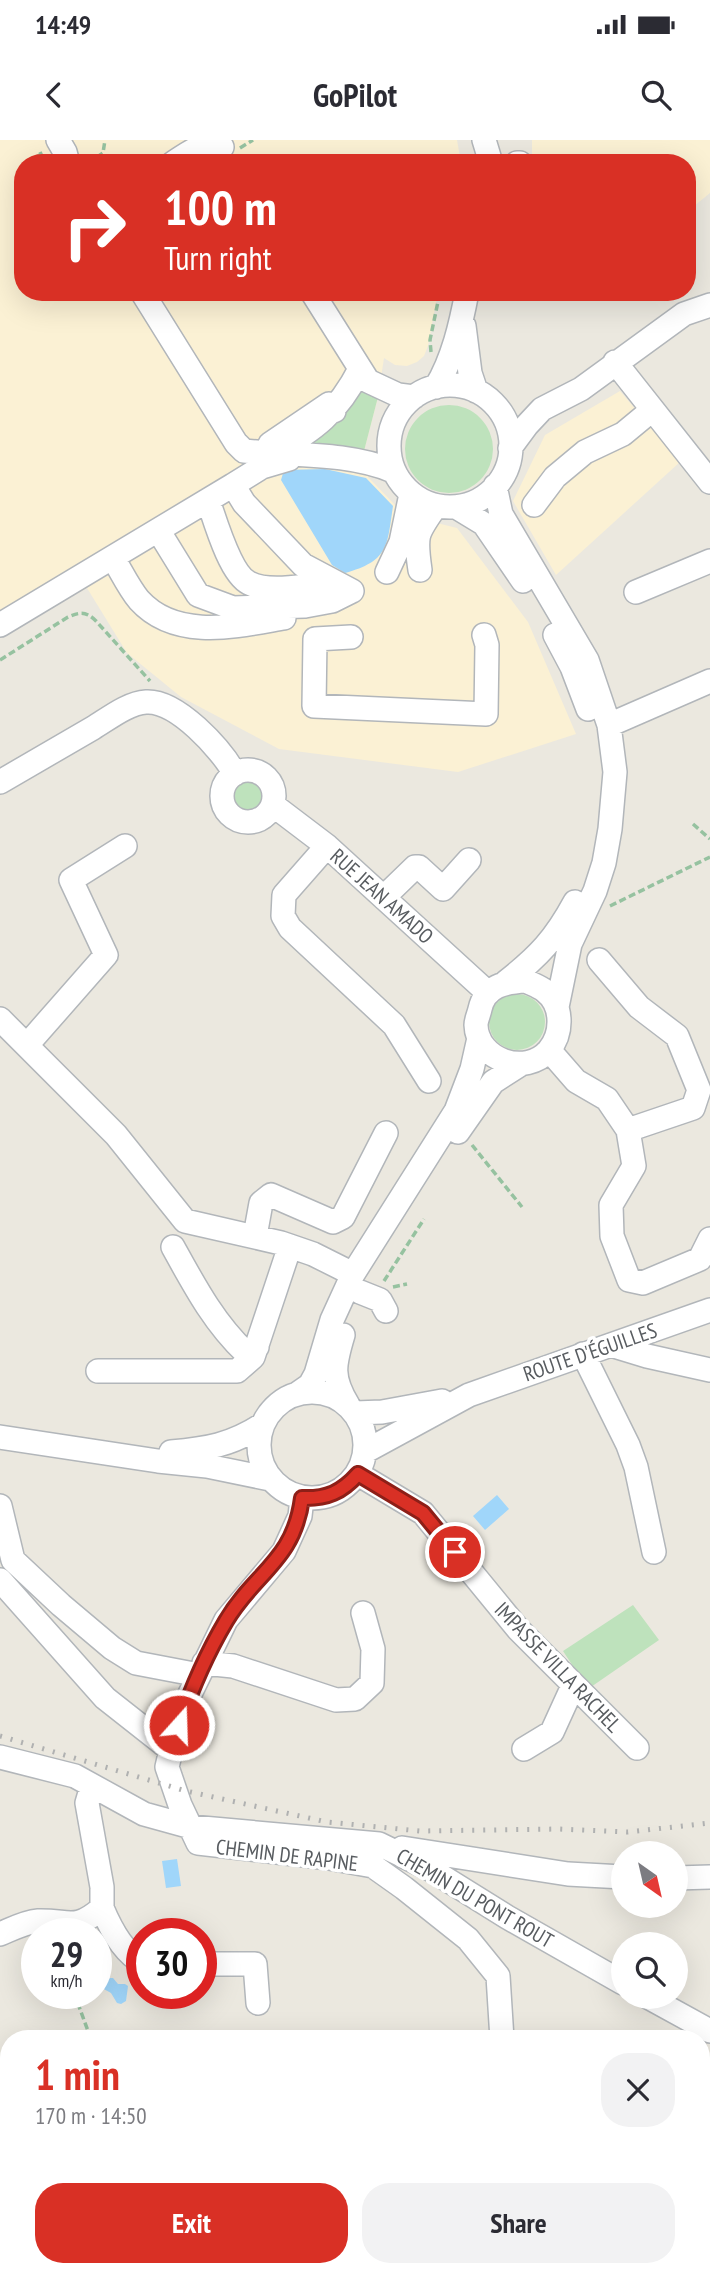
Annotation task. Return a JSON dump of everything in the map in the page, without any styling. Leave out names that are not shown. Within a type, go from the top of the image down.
[{"type":"street","points":[[187,154],[205,142],[213,142],[227,150]]},
{"type":"street","points":[[148,301],[236,443],[244,451],[335,458],[372,463],[393,471]]},
{"type":"street","points":[[318,301],[368,381],[397,396],[414,397]]},
{"type":"street","points":[[436,387],[445,373],[466,301]]},
{"type":"street","points":[[510,448],[542,409],[581,389],[684,314],[710,305]]},
{"type":"street","points":[[463,317],[470,373],[476,391]]},
{"type":"street","points":[[615,362],[710,482]]},
{"type":"street","points":[[273,453],[293,442],[334,411],[360,369]]},
{"type":"street","points":[[420,570],[417,548],[419,527],[446,507],[480,499],[495,486],[509,462],[509,433],[504,418],[495,405],[476,391],[457,386],[436,387],[414,397],[402,408],[391,430],[389,455],[393,471],[411,494],[446,507],[484,524],[516,568],[550,625],[586,700],[595,733],[600,774],[602,802],[597,834],[578,896],[564,922],[539,956],[497,987],[481,1003],[476,1024],[479,1038],[488,1052],[504,1062],[521,1064],[534,1061],[549,1050],[558,1033],[557,1007],[570,944],[595,891],[604,863],[615,772],[609,725],[587,660],[500,514],[495,486]]},
{"type":"street","points":[[495,405],[511,409],[542,409]]},
{"type":"street","points":[[534,505],[555,477],[585,452],[623,434],[652,410]]},
{"type":"street","points":[[0,625],[262,467],[299,456]]},
{"type":"street","points":[[233,485],[244,503],[303,565],[342,586]]},
{"type":"street","points":[[387,572],[401,542],[411,494]]},
{"type":"street","points":[[208,500],[225,550],[246,582],[260,587],[342,586]]},
{"type":"street","points":[[158,530],[198,595],[233,608],[305,606],[332,601],[342,586]]},
{"type":"street","points":[[113,558],[139,600],[160,615],[193,628],[289,617],[305,606]]},
{"type":"street","points":[[636,592],[710,561]]},
{"type":"street","points":[[351,637],[315,639],[314,706],[486,714],[487,645],[484,635]]},
{"type":"street","points":[[609,725],[710,681]]},
{"type":"street","points":[[0,782],[127,700],[160,703],[171,708],[215,744],[235,774]]},
{"type":"street","points":[[254,772],[267,779],[273,792],[272,805],[260,820],[242,822],[234,819],[223,805],[226,781],[235,774],[254,772]]},
{"type":"street","name":"RUE JEAN AMADO","points":[[272,805],[327,846],[384,897],[497,987]]},
{"type":"street","points":[[27,1045],[106,955],[71,880],[125,846]]},
{"type":"street","points":[[327,846],[284,895],[283,916],[290,928],[394,1025],[429,1081]]},
{"type":"street","points":[[384,897],[415,867],[419,867],[443,889],[469,860]]},
{"type":"street","points":[[599,960],[639,1007],[677,1036],[699,1090],[693,1108],[628,1130]]},
{"type":"street","points":[[497,987],[526,981],[546,991],[557,1007]]},
{"type":"street","points":[[0,1019],[116,1135],[185,1221],[255,1236],[313,1254],[380,1300],[386,1311]]},
{"type":"street","points":[[0,1437],[241,1471],[270,1479],[290,1494],[302,1498],[318,1499],[347,1486],[358,1474],[366,1451],[366,1438],[337,1387],[335,1365],[357,1283],[456,1111],[472,1069],[479,1038]]},
{"type":"street","points":[[549,1050],[576,1081],[607,1100],[628,1130],[634,1166],[611,1205],[612,1236],[629,1280],[643,1283],[701,1259],[710,1238]]},
{"type":"street","points":[[297,1394],[310,1385],[316,1374],[332,1320],[459,1129],[493,1082],[521,1064]]},
{"type":"street","points":[[255,1236],[261,1203],[271,1195],[333,1222],[343,1217],[386,1133]]},
{"type":"street","points":[[98,1371],[237,1371],[253,1357],[290,1246]]},
{"type":"street","points":[[173,1247],[202,1299],[227,1336],[246,1353],[257,1347]]},
{"type":"street","name":"ROUTE D'ÉGUILLES","points":[[351,1409],[382,1412],[469,1395],[710,1310]]},
{"type":"street","points":[[611,1345],[710,1370]]},
{"type":"street","points":[[583,1354],[636,1467],[654,1552]]},
{"type":"street","points":[[129,1455],[207,1449],[240,1439],[262,1425],[282,1400],[311,1391],[325,1393],[351,1409]]},
{"type":"street","name":"ROUTE D'ÉGUILLES","points":[[366,1451],[469,1395]]},
{"type":"street","points":[[262,1425],[259,1453],[270,1479]]},
{"type":"street","name":"IMPASSE VILLA RACHEL","points":[[358,1474],[423,1513],[518,1629],[637,1748]]},
{"type":"street","points":[[191,1827],[167,1767],[187,1700],[226,1620],[284,1551],[300,1516],[302,1498]]},
{"type":"street","points":[[0,1506],[13,1560],[61,1605],[136,1664],[202,1669],[233,1666],[336,1700],[355,1699],[372,1683],[373,1649],[363,1613]]},
{"type":"street","points":[[0,1580],[104,1698],[171,1750]]},
{"type":"street","points":[[524,1749],[552,1732],[573,1686]]},
{"type":"street","points":[[0,1757],[75,1776],[144,1814],[191,1827]]},
{"type":"street","points":[[92,1786],[87,1803],[102,1886],[102,1908],[110,1926],[126,1948]]},
{"type":"street","name":"CHEMIN DU PONT ROUT","points":[[191,1827],[379,1844],[430,1869],[611,1976]]},
{"type":"street","name":"CHEMIN DE RAPINE","points":[[191,1827],[198,1843],[329,1858],[373,1866],[468,1940],[498,1976],[501,2030]]},
{"type":"street","points":[[379,1844],[568,1874],[611,1876]]},
{"type":"street","points":[[688,1878],[710,1877]]},
{"type":"street","points":[[0,1934],[36,1921],[74,1924],[86,1922],[102,1908]]},
{"type":"street","points":[[217,1964],[255,1964],[258,2003]]},
{"type":"street","points":[[670,2009],[708,2030]]},
{"type":"path","points":[[227,150],[253,140]]},
{"type":"path","points":[[430,352],[438,301]]},
{"type":"path","points":[[0,660],[79,612],[89,614],[151,682]]},
{"type":"path","points":[[693,824],[710,839]]},
{"type":"path","points":[[582,919],[710,857]]},
{"type":"path","points":[[459,1129],[522,1207]]},
{"type":"path","points":[[407,1284],[394,1287],[383,1280],[425,1219]]},
{"type":"path","points":[[80,2009],[88,2030]]},
{"type":"shaded area","points":[[0,140],[457,140],[459,154],[14,154],[14,301],[436,301],[424,356],[407,366],[395,365],[384,358],[378,397],[364,451],[368,477],[397,507],[417,518],[457,528],[528,622],[576,734],[458,772],[279,749],[181,697],[127,653],[87,588],[0,637]]},
{"type":"shaded area","points":[[532,140],[710,140],[710,193],[696,204],[696,154],[532,154]]},
{"type":"shaded area","points":[[620,391],[680,462],[556,575],[513,501],[545,435]]},
{"type":"green space","points":[[367,392],[378,397],[364,451],[310,445],[308,436],[356,393]]},
{"type":"green space","points":[[449,405],[474,412],[486,424],[493,449],[486,474],[474,486],[449,493],[424,486],[412,474],[405,449],[412,424],[424,412]]},
{"type":"green space","points":[[248,781],[260,785],[264,797],[260,809],[248,813],[236,809],[232,797],[236,785]]},
{"type":"green space","points":[[517,994],[532,999],[540,1007],[545,1022],[540,1037],[532,1045],[517,1050],[502,1045],[494,1037],[489,1022],[494,1007],[502,999]]},
{"type":"green space","points":[[633,1605],[659,1640],[588,1689],[563,1651]]},
{"type":"water","points":[[325,469],[366,478],[393,506],[387,542],[378,557],[345,573],[332,565],[281,480],[284,470]]},
{"type":"water","points":[[497,1495],[509,1509],[485,1530],[473,1516]]},
{"type":"water","points":[[177,1859],[181,1886],[166,1888],[162,1861]]},
{"type":"water","points":[[112,1978],[118,1984],[126,1985],[126,2001],[117,2003],[112,1995]]},
{"type":"railway","points":[[0,1736],[186,1791],[327,1822],[420,1831],[558,1829],[628,1832],[710,1823]]},
{"type":"route","points":[[179,1725],[187,1700],[226,1620],[284,1551],[300,1516],[302,1498],[318,1499],[334,1494],[347,1486],[358,1474],[423,1513],[455,1552]]}]
